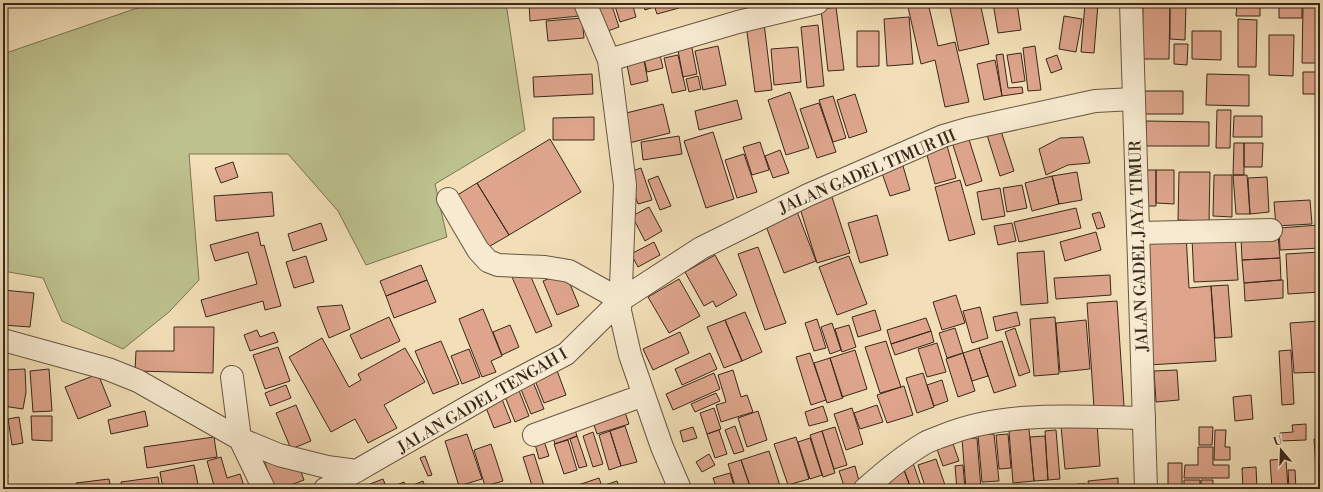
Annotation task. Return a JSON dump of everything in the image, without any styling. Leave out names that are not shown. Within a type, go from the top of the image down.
[{"type":"street","points":[[585,3],[609,60],[625,185],[620,311],[630,355],[662,447],[680,489]]},
{"type":"street","points":[[609,60],[738,22],[817,3]]},
{"type":"street","name":"JALAN GADEL JAYA TIMUR","points":[[1131,3],[1146,489]]},
{"type":"street","name":"JALAN GADEL TIMUR III","points":[[621,300],[701,248],[808,195],[943,136],[967,129],[1095,101],[1134,99]]},
{"type":"street","points":[[448,199],[478,250],[488,261],[498,265],[545,266],[569,271],[621,300]]},
{"type":"street","points":[[1138,233],[1271,230]]},
{"type":"street","name":"JALAN GADEL TENGAH I","points":[[326,489],[498,389],[566,354],[621,300]]},
{"type":"street","points":[[3,340],[108,369],[132,379],[240,439],[279,455],[327,467],[356,471]]},
{"type":"street","points":[[232,377],[240,439],[264,489]]},
{"type":"street","points":[[534,435],[644,395]]},
{"type":"street","points":[[865,489],[888,469],[926,443],[956,430],[999,420],[1052,417],[1144,418]]},
{"type":"green space","points":[[152,3],[506,3],[525,130],[435,184],[447,237],[366,265],[338,211],[288,154],[189,154],[199,280],[169,312],[123,349],[62,321],[43,278],[3,271],[3,54]]},
{"type":"building","points":[[3,3],[21,3],[3,8]]},
{"type":"building","points":[[529,3],[578,3],[579,16],[530,21]]},
{"type":"building","points":[[592,3],[611,3],[619,27],[602,33]]},
{"type":"building","points":[[614,3],[632,3],[636,17],[620,22]]},
{"type":"building","points":[[643,3],[663,3],[663,4],[645,10]]},
{"type":"building","points":[[664,3],[677,3],[679,8],[657,14],[655,8],[664,5]]},
{"type":"building","points":[[679,3],[693,3],[680,7]]},
{"type":"building","points":[[907,3],[928,3],[938,46],[955,42],[969,102],[945,107],[935,60],[921,64]]},
{"type":"building","points":[[949,3],[980,3],[989,44],[959,51]]},
{"type":"building","points":[[993,3],[1017,3],[1021,30],[998,33]]},
{"type":"building","points":[[1085,3],[1098,4],[1094,53],[1081,52]]},
{"type":"building","points":[[1143,3],[1170,3],[1169,59],[1142,59]]},
{"type":"building","points":[[1170,3],[1186,3],[1185,40],[1170,39]]},
{"type":"building","points":[[1237,3],[1260,3],[1260,16],[1236,16]]},
{"type":"building","points":[[1279,3],[1302,3],[1302,18],[1279,18]]},
{"type":"building","points":[[1303,6],[1320,6],[1320,63],[1302,63]]},
{"type":"building","points":[[836,7],[844,70],[828,71],[821,9]]},
{"type":"building","points":[[1064,16],[1082,19],[1076,52],[1059,49]]},
{"type":"building","points":[[909,17],[913,64],[887,66],[884,19]]},
{"type":"building","points":[[582,18],[584,38],[548,41],[546,21]]},
{"type":"building","points":[[1238,19],[1257,20],[1256,67],[1238,67]]},
{"type":"building","points":[[764,23],[772,90],[755,92],[746,25]]},
{"type":"building","points":[[818,25],[824,86],[807,88],[801,27]]},
{"type":"building","points":[[857,31],[879,31],[879,66],[857,67]]},
{"type":"building","points":[[1192,31],[1221,31],[1221,60],[1192,59]]},
{"type":"building","points":[[1269,35],[1294,35],[1293,76],[1269,75]]},
{"type":"building","points":[[691,43],[697,74],[683,77],[677,45]]},
{"type":"building","points":[[1174,44],[1188,44],[1187,65],[1174,64]]},
{"type":"building","points":[[718,46],[726,85],[703,90],[695,51]]},
{"type":"building","points":[[1035,46],[1041,90],[1028,91],[1023,48]]},
{"type":"building","points":[[798,47],[801,82],[774,85],[771,49]]},
{"type":"building","points":[[659,51],[663,68],[647,72],[643,54]]},
{"type":"building","points":[[1021,53],[1025,81],[1012,83],[1007,55]]},
{"type":"building","points":[[1003,54],[1008,88],[1022,87],[1023,93],[1002,96],[996,55]]},
{"type":"building","points":[[678,55],[686,90],[672,93],[664,58]]},
{"type":"building","points":[[1057,55],[1062,69],[1051,73],[1046,59]]},
{"type":"building","points":[[643,56],[648,81],[631,85],[626,60]]},
{"type":"building","points":[[995,60],[1002,96],[984,100],[977,64]]},
{"type":"building","points":[[1303,72],[1320,72],[1320,94],[1303,94]]},
{"type":"building","points":[[592,74],[593,94],[534,97],[533,77]]},
{"type":"building","points":[[1207,74],[1249,75],[1249,106],[1206,105]]},
{"type":"building","points":[[698,76],[701,89],[689,92],[686,79]]},
{"type":"building","points":[[1141,91],[1183,91],[1183,114],[1141,114]]},
{"type":"building","points":[[790,92],[809,148],[786,155],[768,100]]},
{"type":"building","points":[[855,94],[867,132],[849,138],[837,100]]},
{"type":"building","points":[[833,96],[846,138],[833,142],[819,100]]},
{"type":"building","points":[[737,100],[742,119],[699,130],[695,111]]},
{"type":"building","points":[[819,103],[836,152],[817,158],[800,109]]},
{"type":"building","points":[[663,104],[670,133],[629,143],[622,114]]},
{"type":"building","points":[[1217,110],[1231,110],[1230,148],[1216,148]]},
{"type":"building","points":[[1234,116],[1262,116],[1262,137],[1233,137]]},
{"type":"building","points":[[594,117],[594,140],[553,140],[553,118]]},
{"type":"building","points":[[1146,121],[1209,122],[1209,146],[1146,146]]},
{"type":"building","points":[[1001,131],[1014,171],[1000,176],[987,135]]},
{"type":"building","points":[[713,132],[734,199],[706,208],[684,141]]},
{"type":"building","points":[[967,133],[982,181],[966,186],[951,139]]},
{"type":"building","points":[[679,136],[682,154],[643,160],[641,142]]},
{"type":"building","points":[[1083,137],[1090,163],[1068,165],[1046,175],[1039,149],[1060,138]]},
{"type":"building","points":[[550,139],[581,192],[509,235],[477,183]]},
{"type":"building","points":[[760,142],[769,170],[752,175],[743,147]]},
{"type":"building","points":[[946,142],[956,178],[935,184],[925,148]]},
{"type":"building","points":[[1234,143],[1244,143],[1244,175],[1233,175]]},
{"type":"building","points":[[1244,143],[1263,143],[1262,167],[1244,167]]},
{"type":"building","points":[[780,150],[789,173],[773,178],[765,156]]},
{"type":"building","points":[[744,154],[757,192],[737,198],[725,160]]},
{"type":"building","points":[[233,162],[238,177],[221,183],[215,168]]},
{"type":"building","points":[[903,166],[910,190],[890,196],[882,173]]},
{"type":"building","points":[[641,168],[652,200],[638,204],[627,173]]},
{"type":"building","points":[[1139,170],[1156,170],[1156,206],[1139,206]]},
{"type":"building","points":[[1156,170],[1174,170],[1174,204],[1156,203]]},
{"type":"building","points":[[1077,172],[1082,200],[1059,204],[1052,176]]},
{"type":"building","points":[[1179,172],[1210,172],[1209,221],[1178,220]]},
{"type":"building","points":[[1214,175],[1232,175],[1232,217],[1213,216]]},
{"type":"building","points":[[1233,175],[1247,175],[1250,214],[1236,214]]},
{"type":"building","points":[[658,176],[671,206],[660,210],[648,180]]},
{"type":"building","points":[[1052,176],[1059,204],[1032,211],[1025,183]]},
{"type":"building","points":[[1267,177],[1269,212],[1250,214],[1248,178]]},
{"type":"building","points":[[960,180],[975,234],[949,241],[935,187]]},
{"type":"building","points":[[477,183],[509,235],[485,249],[454,197]]},
{"type":"building","points":[[1022,185],[1027,208],[1007,212],[1003,188]]},
{"type":"building","points":[[1000,188],[1005,216],[982,220],[977,192]]},
{"type":"building","points":[[272,192],[274,216],[216,221],[214,196]]},
{"type":"building","points":[[831,194],[850,253],[817,263],[799,205]]},
{"type":"building","points":[[1310,200],[1312,224],[1276,226],[1274,202]]},
{"type":"building","points":[[649,207],[662,231],[645,241],[632,216]]},
{"type":"building","points":[[1076,208],[1081,228],[1019,242],[1014,222]]},
{"type":"building","points":[[796,209],[816,261],[784,273],[764,221]]},
{"type":"building","points":[[1100,212],[1105,227],[1097,229],[1092,214]]},
{"type":"building","points":[[877,215],[888,255],[860,263],[848,223]]},
{"type":"building","points":[[321,223],[327,240],[293,251],[288,234]]},
{"type":"building","points":[[1012,223],[1016,241],[998,245],[994,226]]},
{"type":"building","points":[[1319,225],[1320,248],[1280,250],[1279,228]]},
{"type":"building","points":[[258,232],[261,246],[264,245],[281,306],[265,310],[263,301],[206,317],[201,300],[257,284],[248,252],[215,261],[210,245]]},
{"type":"building","points":[[1096,232],[1101,250],[1065,261],[1060,242]]},
{"type":"building","points":[[1186,234],[1189,288],[1211,286],[1216,361],[1148,365],[1139,237]]},
{"type":"building","points":[[1235,235],[1238,280],[1194,282],[1192,238]]},
{"type":"building","points":[[1278,235],[1280,258],[1242,260],[1241,237]]},
{"type":"building","points":[[654,242],[660,255],[638,267],[631,254]]},
{"type":"building","points":[[758,247],[786,323],[765,330],[738,254]]},
{"type":"building","points":[[1044,251],[1048,303],[1021,305],[1017,253]]},
{"type":"building","points":[[1320,252],[1320,292],[1288,294],[1286,254]]},
{"type":"building","points":[[715,255],[737,295],[716,307],[713,301],[704,306],[685,272]]},
{"type":"building","points":[[306,256],[314,282],[294,288],[286,262]]},
{"type":"building","points":[[849,256],[867,304],[837,315],[819,267]]},
{"type":"building","points":[[1280,258],[1281,280],[1244,283],[1242,260]]},
{"type":"building","points":[[421,265],[427,280],[386,296],[380,281]]},
{"type":"building","points":[[528,270],[552,326],[536,333],[512,277]]},
{"type":"building","points":[[565,272],[579,306],[557,315],[543,281]]},
{"type":"building","points":[[1110,275],[1111,295],[1056,299],[1054,278]]},
{"type":"building","points":[[679,279],[700,316],[669,333],[648,297]]},
{"type":"building","points":[[427,280],[436,302],[394,318],[386,296]]},
{"type":"building","points":[[1283,280],[1283,298],[1245,301],[1244,283]]},
{"type":"building","points":[[1228,285],[1232,337],[1215,338],[1211,286]]},
{"type":"building","points":[[3,290],[34,293],[30,327],[3,325]]},
{"type":"building","points":[[956,295],[965,323],[942,330],[933,302]]},
{"type":"building","points":[[1117,301],[1124,406],[1094,408],[1087,303]]},
{"type":"building","points":[[342,305],[350,329],[329,338],[317,307]]},
{"type":"building","points":[[980,307],[988,338],[972,343],[963,311]]},
{"type":"building","points":[[483,309],[502,356],[491,361],[496,372],[482,377],[459,319]]},
{"type":"building","points":[[875,310],[881,330],[858,337],[852,317]]},
{"type":"building","points":[[745,312],[762,352],[742,361],[725,320]]},
{"type":"building","points":[[1017,312],[1020,325],[996,331],[993,317]]},
{"type":"building","points":[[389,317],[400,341],[361,359],[350,335]]},
{"type":"building","points":[[1055,317],[1059,374],[1034,376],[1030,319]]},
{"type":"building","points":[[926,318],[931,331],[891,344],[887,330]]},
{"type":"building","points":[[817,319],[826,348],[814,351],[805,323]]},
{"type":"building","points":[[725,320],[742,361],[724,368],[707,327]]},
{"type":"building","points":[[1086,320],[1090,369],[1060,372],[1056,323]]},
{"type":"building","points":[[1320,321],[1320,372],[1294,373],[1290,323]]},
{"type":"building","points":[[832,323],[841,350],[830,354],[821,327]]},
{"type":"building","points":[[510,325],[519,347],[502,355],[493,332]]},
{"type":"building","points":[[849,325],[856,347],[842,352],[835,329]]},
{"type":"building","points":[[174,327],[214,327],[213,373],[135,371],[136,351],[174,351]]},
{"type":"building","points":[[955,328],[963,353],[947,358],[939,333]]},
{"type":"building","points":[[1015,328],[1030,372],[1019,376],[1005,332]]},
{"type":"building","points":[[257,330],[260,337],[274,332],[278,342],[250,351],[244,335]]},
{"type":"building","points":[[931,331],[934,342],[895,355],[891,344]]},
{"type":"building","points":[[680,332],[689,353],[653,370],[643,349]]},
{"type":"building","points":[[322,338],[349,387],[361,380],[358,374],[405,348],[425,382],[384,405],[397,428],[368,443],[355,419],[331,432],[289,357]]},
{"type":"building","points":[[441,341],[459,384],[433,394],[415,351]]},
{"type":"building","points":[[886,341],[901,387],[880,393],[865,347]]},
{"type":"building","points":[[1002,341],[1016,386],[994,393],[979,348]]},
{"type":"building","points":[[937,343],[946,372],[927,377],[918,349]]},
{"type":"building","points":[[278,347],[290,381],[265,389],[253,355]]},
{"type":"building","points":[[979,348],[988,376],[972,381],[963,353]]},
{"type":"building","points":[[469,349],[480,377],[462,384],[451,356]]},
{"type":"building","points":[[855,350],[867,389],[842,397],[830,358]]},
{"type":"building","points":[[1291,350],[1294,404],[1282,405],[1279,351]]},
{"type":"building","points":[[710,353],[717,369],[682,385],[675,369]]},
{"type":"building","points":[[810,353],[826,400],[811,405],[796,357]]},
{"type":"building","points":[[963,353],[975,391],[958,397],[946,359]]},
{"type":"building","points":[[830,358],[843,398],[827,403],[814,363]]},
{"type":"building","points":[[555,365],[566,395],[544,403],[532,373]]},
{"type":"building","points":[[25,369],[26,392],[23,409],[3,406],[3,370]]},
{"type":"building","points":[[49,369],[52,411],[33,412],[30,371]]},
{"type":"building","points":[[733,370],[741,397],[747,395],[753,412],[721,422],[716,405],[726,402],[718,375]]},
{"type":"building","points":[[1177,370],[1179,400],[1156,402],[1154,371]]},
{"type":"building","points":[[714,373],[720,389],[673,410],[666,394]]},
{"type":"building","points":[[923,373],[934,407],[917,413],[906,378]]},
{"type":"building","points":[[98,374],[111,406],[78,419],[65,387]]},
{"type":"building","points":[[531,377],[544,409],[531,414],[518,382]]},
{"type":"building","points":[[942,380],[948,401],[934,406],[927,385]]},
{"type":"building","points":[[516,383],[529,416],[515,422],[502,389]]},
{"type":"building","points":[[286,385],[291,398],[270,406],[265,393]]},
{"type":"building","points":[[904,386],[913,415],[887,423],[877,395]]},
{"type":"building","points":[[716,393],[720,401],[695,412],[691,404]]},
{"type":"building","points":[[500,394],[511,422],[494,428],[483,400]]},
{"type":"building","points":[[1251,395],[1253,419],[1235,421],[1233,397]]},
{"type":"building","points":[[296,405],[311,441],[291,449],[276,413]]},
{"type":"building","points":[[877,405],[883,422],[860,429],[854,413]]},
{"type":"building","points":[[823,406],[828,421],[809,426],[805,412]]},
{"type":"building","points":[[714,408],[721,429],[707,434],[700,413]]},
{"type":"building","points":[[852,408],[863,444],[846,450],[834,414]]},
{"type":"building","points":[[145,411],[148,426],[111,434],[108,420]]},
{"type":"building","points":[[758,411],[767,440],[747,447],[738,418]]},
{"type":"building","points":[[625,412],[629,424],[597,434],[593,422]]},
{"type":"building","points":[[3,414],[6,414],[3,431]]},
{"type":"building","points":[[31,416],[52,416],[52,441],[32,440]]},
{"type":"building","points":[[19,417],[23,443],[12,445],[8,419]]},
{"type":"building","points":[[1097,423],[1100,466],[1065,469],[1061,426]]},
{"type":"building","points":[[573,424],[577,436],[555,444],[551,431]]},
{"type":"building","points":[[1306,424],[1306,440],[1280,441],[1280,433],[1293,432],[1292,425]]},
{"type":"building","points":[[625,426],[637,462],[621,466],[610,431]]},
{"type":"building","points":[[735,426],[744,451],[734,454],[725,430]]},
{"type":"building","points":[[693,427],[697,438],[683,442],[680,431]]},
{"type":"building","points":[[835,427],[847,465],[834,469],[822,431]]},
{"type":"building","points":[[1199,427],[1213,427],[1212,445],[1199,445]]},
{"type":"building","points":[[1029,429],[1034,481],[1013,483],[1009,431]]},
{"type":"building","points":[[719,430],[727,454],[715,458],[707,434]]},
{"type":"building","points":[[1056,430],[1060,479],[1048,480],[1045,431]]},
{"type":"building","points":[[1215,430],[1226,430],[1225,447],[1230,447],[1230,460],[1214,460]]},
{"type":"building","points":[[610,431],[621,466],[609,470],[599,435]]},
{"type":"building","points":[[822,431],[835,473],[823,477],[810,435]]},
{"type":"building","points":[[593,432],[603,464],[593,467],[583,436]]},
{"type":"building","points":[[467,434],[482,479],[459,486],[445,441]]},
{"type":"building","points":[[994,434],[999,481],[982,482],[978,435]]},
{"type":"building","points":[[1008,434],[1011,468],[999,469],[996,435]]},
{"type":"building","points":[[950,435],[959,461],[943,466],[934,441]]},
{"type":"building","points":[[577,436],[587,466],[579,468],[570,439]]},
{"type":"building","points":[[1045,436],[1048,480],[1034,481],[1030,437]]},
{"type":"building","points":[[214,437],[217,457],[147,468],[144,447]]},
{"type":"building","points":[[796,437],[809,479],[788,485],[774,444]]},
{"type":"building","points":[[810,438],[822,475],[810,479],[798,442]]},
{"type":"building","points":[[977,438],[981,489],[966,489],[962,439]]},
{"type":"building","points":[[1320,438],[1320,487],[1317,487],[1314,439]]},
{"type":"building","points":[[568,440],[577,470],[564,474],[554,444]]},
{"type":"building","points":[[544,441],[549,456],[539,459],[535,444]]},
{"type":"building","points":[[491,444],[503,481],[485,486],[474,450]]},
{"type":"building","points":[[1198,447],[1213,447],[1213,465],[1229,465],[1229,478],[1184,478],[1185,465],[1198,465]]},
{"type":"building","points":[[3,449],[8,477],[3,478]]},
{"type":"building","points":[[769,451],[781,489],[751,489],[741,460]]},
{"type":"building","points":[[534,454],[545,489],[533,489],[523,457]]},
{"type":"building","points":[[709,454],[715,465],[702,472],[696,462]]},
{"type":"building","points":[[425,456],[432,475],[428,476],[420,458]]},
{"type":"building","points":[[221,457],[227,478],[240,474],[245,489],[215,489],[207,461]]},
{"type":"building","points":[[263,457],[297,461],[304,480],[280,489],[274,489]]},
{"type":"building","points":[[936,459],[945,485],[933,489],[926,489],[918,465]]},
{"type":"building","points":[[1286,459],[1288,489],[1272,489],[1270,460]]},
{"type":"building","points":[[741,460],[751,489],[736,489],[728,464]]},
{"type":"building","points":[[913,463],[922,489],[911,489],[903,467]]},
{"type":"building","points":[[1168,463],[1182,463],[1182,489],[1168,489]]},
{"type":"building","points":[[194,465],[199,489],[163,489],[160,472]]},
{"type":"building","points":[[963,465],[965,489],[957,489],[955,466]]},
{"type":"building","points":[[855,466],[860,485],[845,489],[839,471]]},
{"type":"building","points":[[903,467],[911,489],[892,489],[886,472]]},
{"type":"building","points":[[1256,467],[1257,489],[1243,489],[1242,468]]},
{"type":"building","points":[[1288,470],[1295,470],[1296,489],[1289,489]]},
{"type":"building","points":[[730,473],[735,489],[717,489],[713,478]]},
{"type":"building","points":[[158,477],[160,489],[122,489],[121,482]]},
{"type":"building","points":[[599,478],[603,489],[572,489],[572,487]]},
{"type":"building","points":[[1118,478],[1118,488],[1089,489],[1088,481]]},
{"type":"building","points":[[109,479],[111,489],[77,489],[76,483]]},
{"type":"building","points":[[383,479],[387,489],[372,489],[370,484]]},
{"type":"building","points":[[1184,480],[1200,480],[1200,489],[1184,489]]},
{"type":"building","points":[[1201,480],[1213,480],[1213,489],[1201,489]]},
{"type":"building","points":[[6,481],[7,489],[3,489],[3,482]]},
{"type":"building","points":[[423,481],[426,489],[412,489],[411,486]]},
{"type":"building","points":[[617,481],[620,489],[604,489],[602,486]]},
{"type":"building","points":[[404,482],[407,489],[395,489],[394,486]]},
{"type":"building","points":[[1077,484],[1086,484],[1086,489],[1077,489]]},
{"type":"building","points":[[1002,485],[1003,489],[989,489]]},
{"type":"building","points":[[1230,488],[1230,489],[1215,489]]}]
